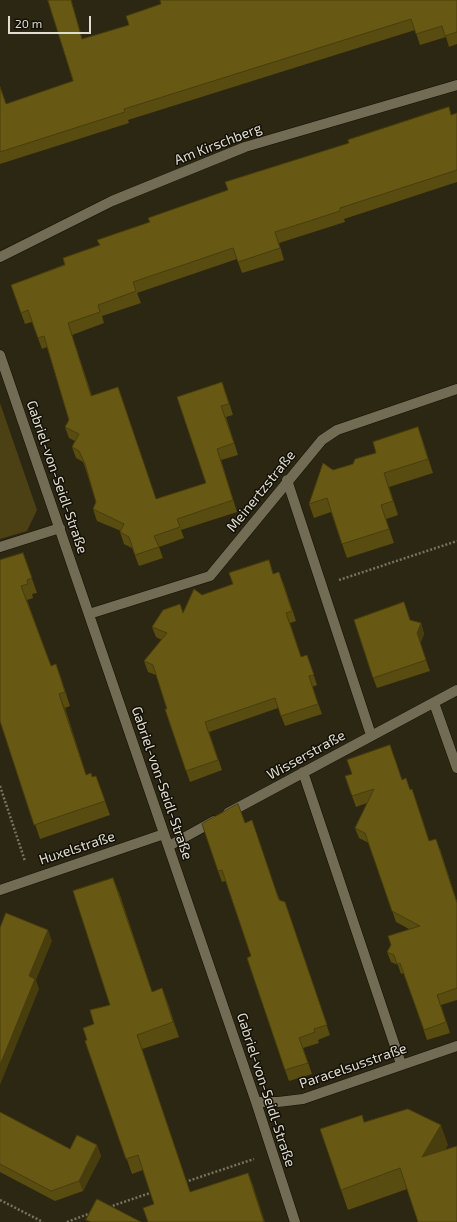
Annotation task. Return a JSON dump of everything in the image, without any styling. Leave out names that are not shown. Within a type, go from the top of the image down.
[{"type":"street","name":"Am Kirschberg","points":[[0,257],[112,201],[246,147],[457,85]]},
{"type":"street","name":"Gabriel-von-Seidl-Straße","points":[[0,355],[169,846],[295,1222]]},
{"type":"street","name":"Meinertzstraße","points":[[89,614],[210,576],[287,480],[322,440],[337,430],[457,389]]},
{"type":"street","points":[[287,480],[372,735]]},
{"type":"street","points":[[0,547],[60,528]]},
{"type":"street","name":"Wisserstraße","points":[[169,846],[303,772],[457,690]]},
{"type":"street","points":[[434,703],[457,768]]},
{"type":"street","points":[[303,772],[401,1064]]},
{"type":"street","name":"Huxelstraße","points":[[0,890],[31,878],[164,834]]},
{"type":"street","name":"Paracelsusstraße","points":[[256,1102],[278,1102],[303,1099],[401,1064],[456,1049]]},
{"type":"path","points":[[322,586],[457,541]]},
{"type":"path","points":[[0,786],[31,878]]},
{"type":"path","points":[[181,1183],[272,1153]]},
{"type":"path","points":[[106,1208],[159,1191]]},
{"type":"path","points":[[0,1200],[43,1222]]},
{"type":"path","points":[[67,1222],[98,1211]]},
{"type":"shaded area","points":[[0,403],[37,510],[27,531],[0,539]]},
{"type":"building","points":[[48,0],[71,0],[82,39],[129,25],[126,16],[161,4],[160,0],[457,0],[457,32],[445,36],[442,26],[416,34],[411,19],[124,109],[125,112],[0,152],[0,87],[6,104],[73,81]]},
{"type":"building","points":[[449,107],[451,115],[457,113],[457,170],[340,208],[340,211],[275,232],[280,248],[238,262],[233,248],[133,282],[136,291],[98,305],[100,312],[68,323],[91,396],[118,387],[156,499],[206,483],[177,397],[222,382],[229,404],[221,406],[234,443],[217,449],[233,500],[177,519],[180,527],[154,536],[159,547],[135,555],[129,537],[120,532],[124,524],[93,509],[96,502],[85,464],[79,451],[72,447],[79,434],[65,427],[69,420],[44,336],[38,338],[28,310],[21,313],[11,285],[65,265],[63,258],[100,245],[97,240],[150,222],[148,218],[228,190],[225,182],[349,143],[348,140]]},
{"type":"building","points":[[418,427],[428,459],[384,473],[393,501],[381,505],[389,529],[342,544],[327,498],[309,504],[323,463],[333,470],[353,464],[355,459],[376,453],[373,442]]},
{"type":"building","points":[[23,553],[32,578],[27,580],[28,584],[21,586],[51,666],[56,664],[65,692],[59,694],[86,775],[91,773],[92,777],[96,776],[105,801],[34,825],[0,721],[0,560]]},
{"type":"building","points":[[269,560],[273,574],[279,572],[292,611],[286,613],[301,657],[307,655],[314,675],[309,676],[318,704],[281,716],[275,698],[205,722],[218,760],[186,771],[165,709],[167,709],[153,665],[144,661],[167,633],[152,627],[163,610],[180,604],[183,613],[194,589],[202,595],[233,584],[229,573]]},
{"type":"building","points":[[404,602],[410,620],[421,623],[417,633],[426,660],[373,678],[354,620]]},
{"type":"building","points":[[390,745],[402,780],[406,778],[410,790],[412,789],[429,841],[436,839],[457,903],[457,988],[437,995],[446,1022],[424,1030],[400,963],[397,964],[394,955],[387,952],[391,945],[388,936],[420,926],[392,911],[365,833],[355,828],[374,789],[352,796],[345,776],[352,774],[347,760]]},
{"type":"building","points":[[238,804],[245,823],[252,820],[279,900],[285,902],[327,1025],[314,1029],[315,1032],[299,1038],[308,1063],[285,1070],[247,958],[251,956],[222,870],[218,871],[202,824]]},
{"type":"building","points":[[113,878],[152,992],[162,988],[173,1022],[137,1035],[190,1192],[248,1173],[264,1222],[148,1222],[143,1208],[154,1204],[138,1155],[126,1159],[85,1041],[87,1040],[83,1028],[94,1024],[90,1010],[110,1005],[73,891]]},
{"type":"building","points":[[6,913],[48,930],[29,976],[35,979],[0,1065],[0,928]]},
{"type":"building","points":[[408,1109],[441,1125],[422,1157],[457,1146],[457,1222],[418,1222],[400,1168],[341,1190],[320,1129],[362,1115],[364,1122]]},
{"type":"building","points":[[0,1112],[70,1149],[77,1135],[97,1145],[79,1181],[51,1191],[0,1164]]},
{"type":"building","points":[[97,1199],[141,1222],[91,1222],[86,1220]]}]
